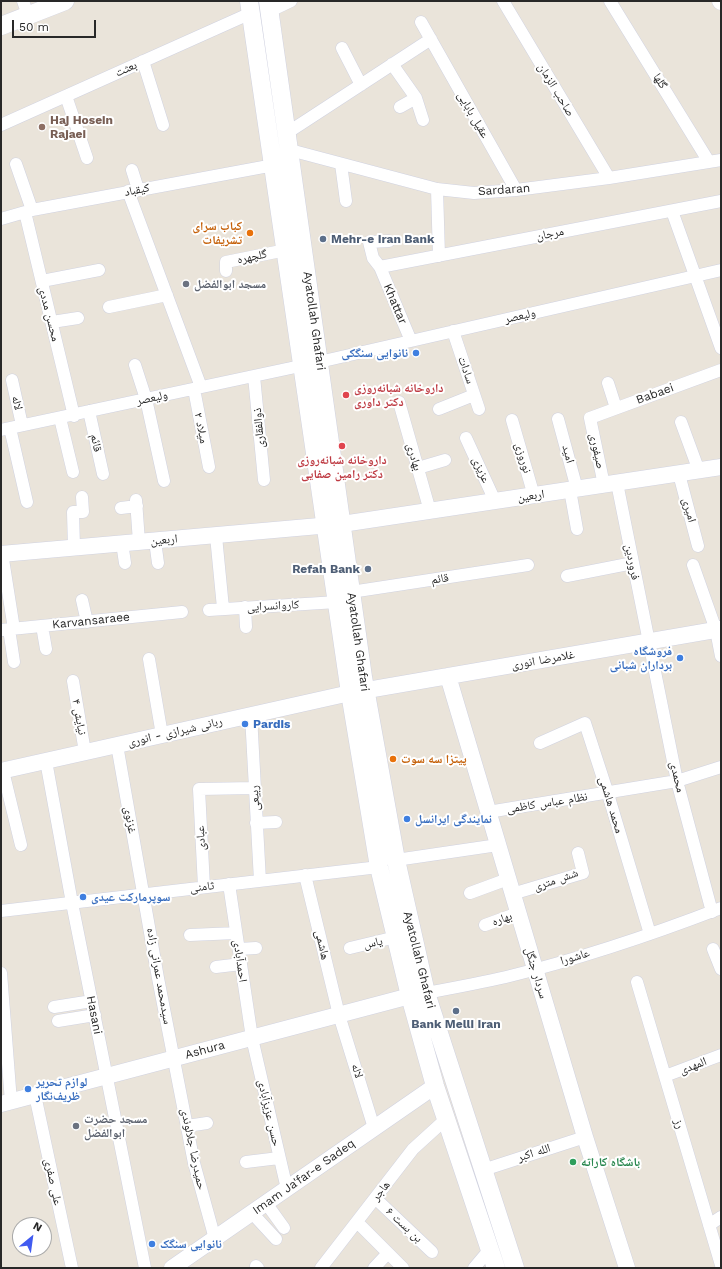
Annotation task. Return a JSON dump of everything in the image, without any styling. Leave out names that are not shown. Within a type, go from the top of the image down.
[{"type":"main road","points":[[1,26],[26,8],[66,1]]},
{"type":"main road","name":"Ayatollah Ghafari","points":[[269,6],[288,141],[311,363],[358,692],[379,866],[396,937],[483,1170],[515,1268]]},
{"type":"main road","name":"Ayatollah Ghafari","points":[[250,7],[286,250],[311,363]]},
{"type":"main road","name":"Ayatollah Ghafari","points":[[358,692],[396,860],[435,1086],[496,1268]]},
{"type":"street","points":[[269,6],[291,1]]},
{"type":"street","name":"صاحب الزمان","points":[[503,1],[609,178]]},
{"type":"street","name":"گلها","points":[[610,1],[709,162]]},
{"type":"street","name":"بعثت","points":[[1,125],[143,61],[250,7]]},
{"type":"street","name":"عقیل بابایی","points":[[421,22],[516,190]]},
{"type":"street","points":[[288,141],[361,85],[430,39]]},
{"type":"street","points":[[342,48],[361,85]]},
{"type":"street","points":[[143,61],[163,125]]},
{"type":"street","points":[[392,64],[416,98],[423,120]]},
{"type":"street","points":[[66,96],[87,158]]},
{"type":"street","points":[[400,107],[416,98]]},
{"type":"street","name":"Sardaran","points":[[288,141],[341,164],[436,189],[474,193],[516,190],[609,178],[721,160]]},
{"type":"street","name":"محسن مددی","points":[[16,164],[74,416]]},
{"type":"street","points":[[341,164],[346,201]]},
{"type":"street","name":"کیقباد","points":[[1,219],[28,211],[133,190],[274,165]]},
{"type":"street","points":[[132,170],[133,190],[197,388]]},
{"type":"street","points":[[436,189],[438,256]]},
{"type":"street","name":"مرجان","points":[[380,267],[721,201]]},
{"type":"street","points":[[672,211],[721,348]]},
{"type":"street","name":"Khattar","points":[[389,240],[369,242],[373,258],[380,267],[411,341]]},
{"type":"street","name":"گلچهره","points":[[226,271],[226,262],[286,250]]},
{"type":"street","points":[[42,281],[99,270]]},
{"type":"street","name":"ولیعصر","points":[[11,428],[74,416],[453,332],[721,270]]},
{"type":"street","points":[[109,308],[167,295]]},
{"type":"street","points":[[52,322],[78,318]]},
{"type":"street","name":"سادات","points":[[453,332],[479,409]]},
{"type":"street","points":[[135,364],[146,399],[164,481]]},
{"type":"street","name":"Babaei","points":[[590,418],[721,370]]},
{"type":"street","name":"ذوالفقاری","points":[[254,376],[264,480]]},
{"type":"street","name":"لاله","points":[[12,380],[11,428],[27,502]]},
{"type":"street","points":[[608,383],[616,408]]},
{"type":"street","name":"میلاد ۲","points":[[197,388],[209,467]]},
{"type":"street","points":[[439,409],[474,395]]},
{"type":"street","name":"بهادری","points":[[399,402],[430,511]]},
{"type":"street","name":"قائم","points":[[89,412],[103,474]]},
{"type":"street","points":[[60,418],[73,472]]},
{"type":"street","name":"صیفوری","points":[[590,418],[610,484]]},
{"type":"street","name":"امید","points":[[558,419],[573,490],[577,529]]},
{"type":"street","name":"نوروزی","points":[[512,420],[534,496]]},
{"type":"street","points":[[681,422],[699,471]]},
{"type":"street","name":"عزیزی","points":[[466,438],[495,501]]},
{"type":"street","points":[[418,468],[445,460]]},
{"type":"street","name":"اربعین","points":[[2,553],[334,525],[721,467]]},
{"type":"street","name":"امیری","points":[[679,474],[698,546]]},
{"type":"street","name":"فروردین","points":[[610,484],[632,563],[648,642]]},
{"type":"street","points":[[74,547],[73,512],[83,512],[82,497]]},
{"type":"street","points":[[121,508],[137,503],[147,541],[158,563]]},
{"type":"street","points":[[216,536],[223,608]]},
{"type":"street","points":[[122,543],[125,563]]},
{"type":"street","points":[[2,553],[8,630],[14,662]]},
{"type":"street","points":[[567,576],[632,563]]},
{"type":"street","name":"قائم","points":[[344,597],[528,565]]},
{"type":"street","points":[[693,565],[718,629],[721,656]]},
{"type":"street","name":"کاروانسرایی","points":[[209,610],[344,597]]},
{"type":"street","points":[[82,600],[87,622]]},
{"type":"street","points":[[245,607],[246,627]]},
{"type":"street","name":"Karvansaraee","points":[[8,630],[182,612]]},
{"type":"street","points":[[42,626],[46,649]]},
{"type":"street","name":"غلامرضا انوری","points":[[358,692],[718,629]]},
{"type":"street","name":"محمدی","points":[[648,642],[677,781],[716,910]]},
{"type":"street","points":[[149,659],[162,735]]},
{"type":"street","name":"سردار جنگل","points":[[448,676],[585,1137],[627,1268]]},
{"type":"street","name":"نیایش ۴","points":[[73,681],[85,752]]},
{"type":"street","name":"ربانی شیرازی - انوری","points":[[2,771],[358,692]]},
{"type":"street","name":"ربیعی","points":[[251,715],[260,881]]},
{"type":"street","name":"محمد هاشمی","points":[[540,743],[585,723],[650,934]]},
{"type":"street","name":"غزنوی","points":[[117,745],[144,894]]},
{"type":"street","name":"Hasani","points":[[46,761],[72,903],[145,1268]]},
{"type":"street","name":"نظام عباس کاظمی","points":[[488,812],[608,794],[677,781],[721,767]]},
{"type":"street","points":[[2,771],[21,845]]},
{"type":"street","name":"عبادی","points":[[204,887],[199,789],[254,788]]},
{"type":"street","points":[[256,823],[276,822]]},
{"type":"street","points":[[396,860],[498,845]]},
{"type":"street","name":"شش متری","points":[[510,886],[583,873],[578,853]]},
{"type":"street","name":"ثامنی","points":[[1,911],[379,866]]},
{"type":"street","name":"هاشمی","points":[[305,875],[339,1015]]},
{"type":"street","name":"احمدآبادی","points":[[229,884],[252,1038]]},
{"type":"street","points":[[470,893],[510,886]]},
{"type":"street","name":"سیدمحمد عمرانی زاده","points":[[144,894],[174,1058]]},
{"type":"street","name":"عاشورا","points":[[418,994],[505,977],[535,969],[650,934],[716,910]]},
{"type":"street","name":"بهاره","points":[[486,925],[518,913]]},
{"type":"street","points":[[190,935],[236,933]]},
{"type":"street","name":"یاس","points":[[350,948],[396,937]]},
{"type":"street","points":[[239,949],[256,948]]},
{"type":"street","points":[[713,949],[721,969]]},
{"type":"street","points":[[216,967],[241,964]]},
{"type":"street","points":[[1,973],[6,1103]]},
{"type":"street","name":"رز","points":[[636,982],[721,1265]]},
{"type":"street","name":"Ashura","points":[[6,1103],[418,994]]},
{"type":"street","points":[[54,1007],[92,1001]]},
{"type":"street","points":[[58,1021],[95,1015]]},
{"type":"street","name":"لاله","points":[[339,1015],[374,1128]]},
{"type":"street","name":"حسن عزیزآبادی","points":[[252,1038],[287,1188]]},
{"type":"street","name":"المهدی","points":[[665,1076],[721,1055]]},
{"type":"street","name":"حمیدرضا جلالوندی","points":[[174,1058],[194,1163],[215,1239]]},
{"type":"street","name":"Imam Ja'far-e Sadeq","points":[[174,1268],[435,1086]]},
{"type":"street","name":"علی صفری","points":[[35,1095],[72,1268]]},
{"type":"street","name":"هاجر","points":[[321,1268],[413,1149],[446,1119]]},
{"type":"street","points":[[187,1126],[207,1123]]},
{"type":"street","name":"الله اکبر","points":[[483,1170],[585,1137]]},
{"type":"street","points":[[246,1162],[279,1158]]},
{"type":"street","name":"بن بست ۶","points":[[375,1198],[432,1252]]},
{"type":"street","points":[[266,1203],[284,1228]]},
{"type":"street","points":[[252,1213],[276,1240]]},
{"type":"street","points":[[709,1225],[721,1217]]},
{"type":"street","points":[[356,1222],[403,1268]]},
{"type":"street","points":[[474,1268],[490,1249]]},
{"type":"street","points":[[374,1268],[388,1253]]},
{"type":"place","name":"Haj Hosein Rajaei","points":[[42,127]]},
{"type":"place","name":"کباب سرای تشریفات","points":[[250,233]]},
{"type":"place","name":"Mehr-e Iran Bank","points":[[323,239]]},
{"type":"place","name":"مسجد ابوالفضل","points":[[186,284]]},
{"type":"place","name":"نانوایی سنگکی","points":[[416,353]]},
{"type":"place","name":"داروخانه شبانه‌روزی دکتر داوری","points":[[346,395]]},
{"type":"place","name":"داروخانه شبانه‌روزی دکتر رامین صفایی","points":[[342,446]]},
{"type":"place","name":"Refah Bank","points":[[368,569]]},
{"type":"place","name":"فروشگاه برداران شبانی","points":[[680,658]]},
{"type":"place","name":"Pardis","points":[[245,724]]},
{"type":"place","name":"پیتزا سه سوت","points":[[393,759]]},
{"type":"place","name":"نمایندگی ایرانسل","points":[[407,819]]},
{"type":"place","name":"سوپرمارکت عیدی","points":[[83,897]]},
{"type":"place","name":"Bank Melli Iran","points":[[456,1011]]},
{"type":"place","name":"لوازم تحریر ظریف‌نگار","points":[[28,1089]]},
{"type":"place","name":"مسجد حضرت ابوالفضل","points":[[76,1126]]},
{"type":"place","name":"باشگاه کاراته","points":[[573,1162]]},
{"type":"place","name":"نانوایی سنگک","points":[[152,1244]]}]
